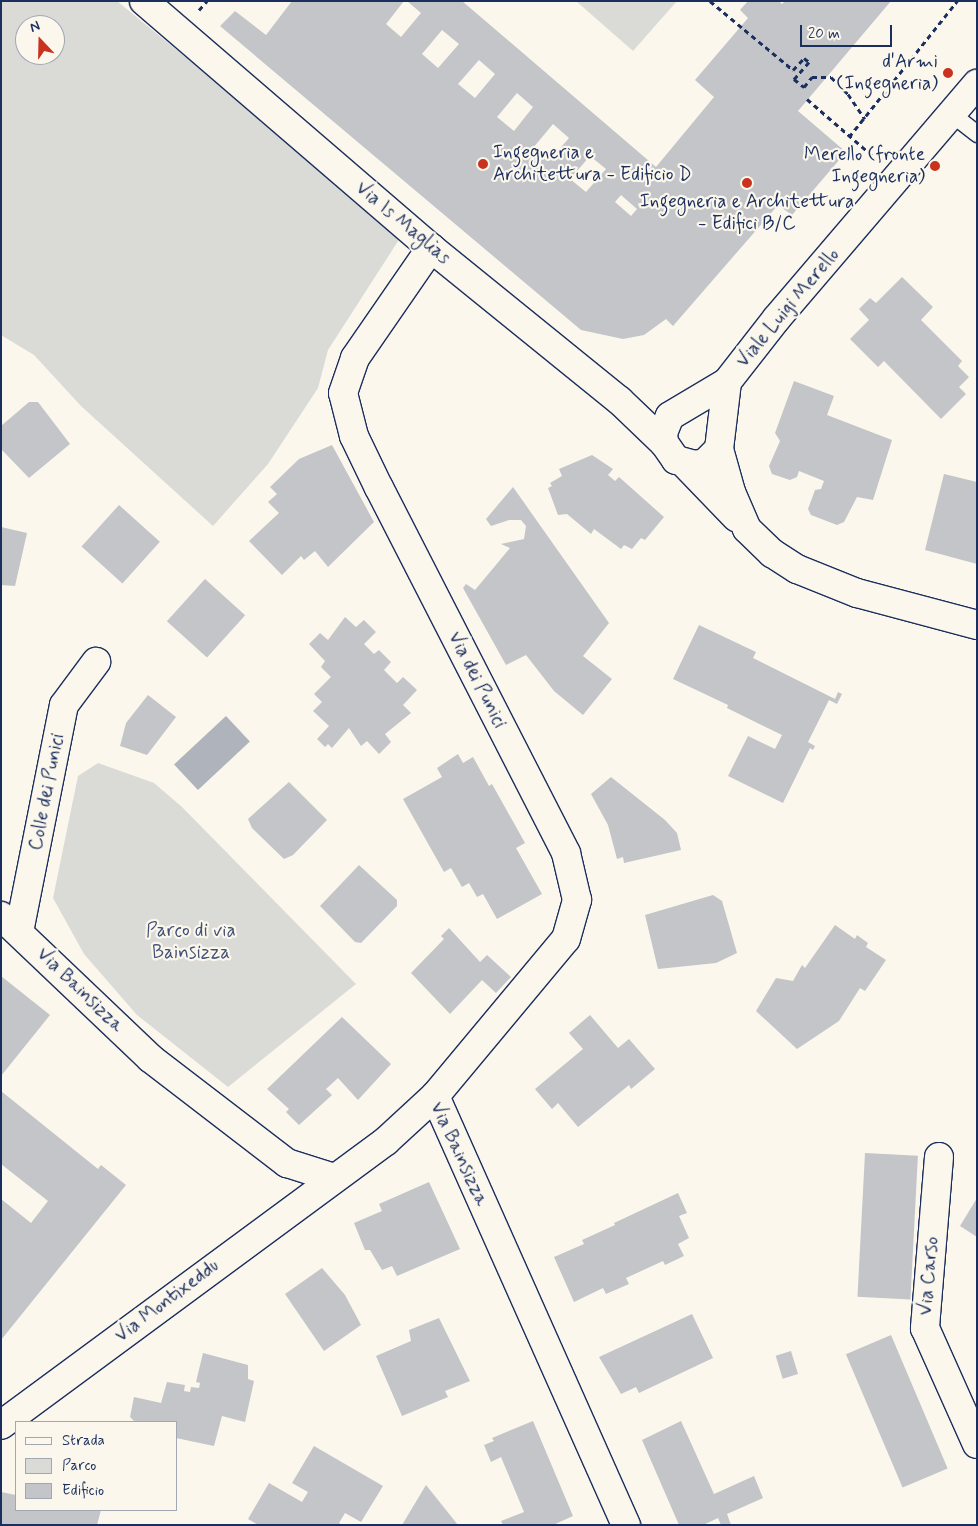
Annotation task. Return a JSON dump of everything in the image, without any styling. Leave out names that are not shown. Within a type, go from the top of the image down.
[{"type":"street","name":"Via Is Maglias","points":[[144,1],[431,248],[619,400],[664,444]]},
{"type":"street","name":"Viale Luigi Merello","points":[[682,408],[727,382],[777,318],[953,115],[977,84]]},
{"type":"street","name":"Via dei Punici","points":[[431,248],[354,358],[343,393],[354,436],[378,488],[566,853],[577,900],[566,939],[435,1096]]},
{"type":"street","points":[[685,464],[705,463],[721,440],[727,382]]},
{"type":"street","points":[[619,400],[640,407],[704,408],[712,413],[721,440],[731,492],[747,529]]},
{"type":"street","points":[[682,408],[666,424],[664,444],[676,460],[685,464],[772,553],[797,569],[857,593],[977,625]]},
{"type":"street","name":"Colle dei Punici","points":[[10,924],[64,705],[96,662]]},
{"type":"street","name":"Via Bainsizza","points":[[10,924],[150,1058],[287,1163],[334,1178],[386,1141],[435,1096],[626,1525]]},
{"type":"street","name":"Via Carso","points":[[939,1158],[925,1328],[977,1444]]},
{"type":"street","name":"Via Montixeddu","points":[[1,1425],[334,1178]]},
{"type":"lane","points":[[953,115],[977,134]]},
{"type":"path","points":[[710,1],[793,70],[804,58],[809,62],[794,79],[804,87],[812,77],[831,77],[848,94],[865,119]]},
{"type":"path","points":[[850,138],[958,1]]},
{"type":"path","points":[[807,100],[898,178]]},
{"type":"green space","points":[[1,1],[117,1],[402,235],[328,350],[318,388],[268,464],[213,526],[81,406],[34,355],[1,335]]},
{"type":"green space","points":[[576,1],[677,1],[633,51]]},
{"type":"green space","name":"Parco di via Bainsizza","points":[[98,763],[154,783],[182,807],[356,984],[228,1087],[137,1015],[84,954],[53,898],[78,776]]},
{"type":"shaded area","points":[[226,716],[250,742],[198,790],[174,764]]},
{"type":"building","name":"Ingegneria e Architettura - Edificio D","points":[[292,1],[404,1],[386,24],[401,37],[421,13],[407,1],[462,1],[656,167],[714,97],[695,80],[748,18],[740,10],[748,1],[779,1],[782,4],[785,1],[891,1],[798,111],[846,152],[792,215],[778,205],[673,326],[666,319],[644,335],[623,339],[581,330],[220,26],[235,11],[266,35]],"holes":[[[442,30],[459,44],[438,68],[422,54]],[[479,60],[495,74],[475,98],[458,84]],[[517,93],[533,107],[514,131],[497,117]],[[553,124],[569,138],[549,161],[533,148]],[[590,156],[606,169],[586,192],[570,179]],[[621,195],[637,209],[631,216],[615,202]]]},
{"type":"building","points":[[902,277],[933,307],[921,320],[962,361],[958,366],[969,377],[959,387],[966,394],[941,419],[884,361],[878,367],[850,339],[869,320],[859,309],[870,298],[876,303]]},
{"type":"building","points":[[794,381],[834,396],[827,415],[892,440],[873,500],[857,497],[844,522],[837,525],[811,515],[808,509],[815,490],[821,489],[824,481],[799,471],[797,477],[790,480],[772,474],[769,466],[780,441],[775,433]]},
{"type":"building","points":[[29,402],[38,402],[70,444],[29,478],[1,449],[1,426]]},
{"type":"building","points":[[332,445],[374,522],[328,567],[315,551],[304,560],[301,556],[282,575],[249,541],[279,513],[268,502],[277,494],[270,487],[299,459]]},
{"type":"building","points":[[592,455],[613,469],[608,475],[615,481],[619,477],[664,517],[645,540],[641,538],[632,549],[624,545],[621,549],[594,529],[591,534],[567,514],[558,515],[548,488],[552,486],[550,483],[562,476],[559,469]]},
{"type":"building","points":[[944,474],[977,482],[977,564],[925,550]]},
{"type":"building","points":[[513,487],[609,623],[583,656],[612,679],[583,715],[554,691],[526,655],[506,665],[463,588],[466,584],[475,590],[510,548],[501,544],[524,539],[526,526],[521,520],[509,520],[491,526],[486,519]]},
{"type":"building","points":[[119,505],[160,542],[122,583],[82,547]]},
{"type":"building","points":[[1,527],[27,533],[15,586],[1,585]]},
{"type":"building","points":[[205,579],[245,615],[207,657],[167,621]]},
{"type":"building","points":[[345,617],[356,627],[364,620],[376,632],[364,644],[374,654],[379,650],[391,662],[384,670],[397,683],[403,677],[417,690],[403,705],[411,713],[385,734],[391,742],[379,754],[367,741],[361,746],[349,728],[332,748],[328,744],[325,747],[317,739],[329,726],[313,711],[322,702],[314,694],[331,677],[321,667],[325,661],[309,644],[320,633],[328,640]]},
{"type":"building","points":[[699,625],[756,652],[753,658],[835,699],[838,692],[842,694],[837,704],[829,700],[808,742],[815,746],[813,750],[810,748],[783,803],[728,776],[748,736],[775,749],[782,735],[727,708],[728,705],[673,679]]},
{"type":"building","points":[[148,695],[176,717],[147,755],[120,746],[126,723]]},
{"type":"building","points":[[458,754],[463,763],[473,757],[489,786],[492,784],[525,843],[516,848],[542,894],[497,919],[483,894],[477,897],[469,883],[462,887],[451,868],[444,872],[403,799],[442,777],[437,768]]},
{"type":"building","points":[[611,777],[665,820],[677,833],[681,850],[624,863],[623,857],[617,859],[608,825],[591,794]]},
{"type":"building","points":[[289,782],[327,820],[293,855],[284,859],[252,828],[248,819]]},
{"type":"building","points":[[359,865],[397,900],[397,906],[361,943],[355,942],[320,906]]},
{"type":"building","points":[[713,895],[722,901],[737,953],[716,963],[658,969],[645,915]]},
{"type":"building","points":[[835,925],[855,939],[857,935],[868,943],[866,947],[886,960],[865,991],[860,988],[839,1021],[797,1049],[756,1011],[776,978],[793,981],[802,965],[805,968]]},
{"type":"building","points":[[449,928],[480,962],[487,955],[511,977],[496,993],[482,980],[450,1014],[411,973],[444,939],[441,936]]},
{"type":"building","points":[[1,976],[50,1015],[1,1076]]},
{"type":"building","points":[[590,1015],[618,1048],[629,1039],[655,1069],[631,1089],[629,1085],[578,1127],[558,1103],[552,1109],[535,1089],[583,1049],[569,1033]]},
{"type":"building","points":[[342,1017],[391,1064],[358,1100],[338,1078],[326,1089],[332,1095],[299,1125],[286,1112],[289,1109],[267,1089]]},
{"type":"building","points":[[1,1091],[98,1169],[101,1165],[126,1185],[1,1340],[1,1199],[31,1223],[48,1201],[1,1164]]},
{"type":"building","points":[[865,1153],[918,1156],[910,1300],[857,1297]]},
{"type":"building","points":[[429,1182],[460,1249],[397,1276],[392,1266],[382,1270],[370,1250],[365,1250],[354,1223],[382,1211],[379,1204]]},
{"type":"building","points":[[678,1193],[687,1213],[679,1216],[689,1238],[678,1244],[684,1256],[665,1265],[663,1261],[626,1278],[629,1284],[606,1294],[603,1288],[574,1302],[554,1257],[584,1244],[582,1240],[615,1225],[614,1223]]},
{"type":"building","points":[[977,1198],[977,1237],[960,1226]]},
{"type":"building","points":[[322,1268],[345,1295],[361,1325],[324,1351],[285,1294]]},
{"type":"building","points":[[692,1314],[713,1358],[639,1393],[636,1387],[621,1394],[599,1357]]},
{"type":"building","points":[[439,1318],[470,1381],[445,1391],[448,1397],[402,1416],[376,1356],[411,1341],[409,1330]]},
{"type":"building","points":[[891,1335],[948,1468],[903,1488],[846,1354]]},
{"type":"building","points":[[791,1351],[798,1374],[783,1379],[776,1356]]},
{"type":"building","points":[[203,1353],[248,1365],[248,1379],[254,1381],[245,1422],[222,1416],[214,1446],[178,1438],[178,1421],[134,1421],[130,1417],[134,1397],[161,1403],[167,1382],[185,1385],[184,1391],[190,1392],[191,1387],[199,1388],[200,1383],[196,1382]]},
{"type":"building","points":[[533,1421],[573,1516],[553,1525],[503,1525],[501,1521],[524,1512],[501,1457],[491,1462],[484,1445],[494,1441],[492,1438]]},
{"type":"building","points":[[681,1421],[714,1494],[754,1476],[763,1498],[727,1514],[731,1525],[721,1525],[718,1518],[703,1525],[679,1525],[642,1440]]},
{"type":"building","points":[[314,1446],[383,1486],[361,1522],[345,1513],[339,1523],[342,1525],[258,1525],[248,1519],[269,1483],[302,1502],[308,1492],[292,1483]]},
{"type":"building","points":[[426,1485],[458,1525],[402,1525]]},
{"type":"building","points":[[1,1492],[15,1495],[15,1511],[101,1511],[97,1525],[1,1525]]},
{"type":"place","name":"d'Armi (Ingegneria)","points":[[948,73]]},
{"type":"place","name":"Ingegneria e Architettura - Edificio D","points":[[483,164]]},
{"type":"place","name":"Merello (fronte Ingegneria)","points":[[935,166]]},
{"type":"place","name":"Ingegneria e Architettura - Edifici B/C","points":[[747,183]]}]
